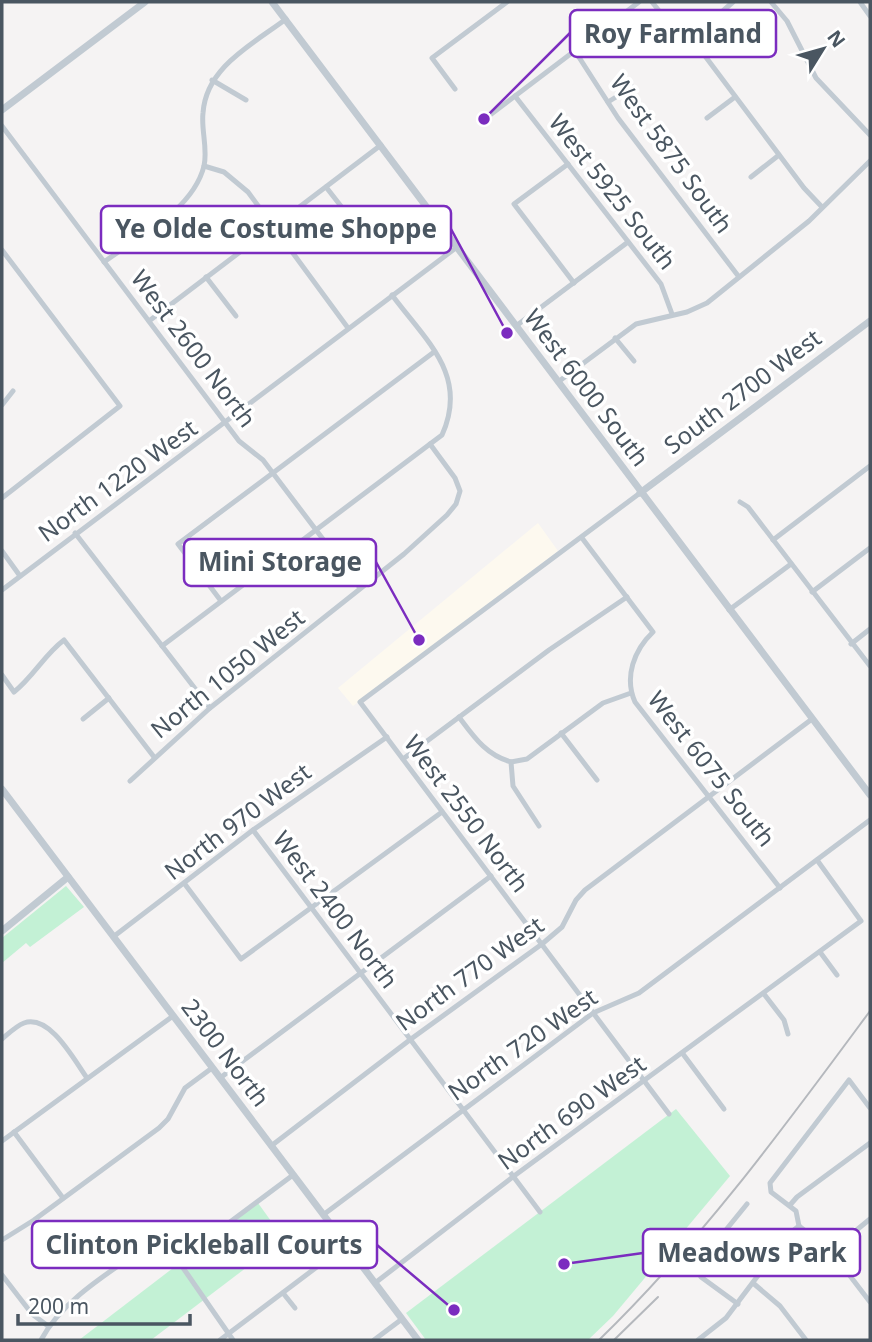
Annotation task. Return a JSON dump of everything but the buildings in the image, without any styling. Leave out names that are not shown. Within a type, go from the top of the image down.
[{"type":"street","points":[[2,110],[145,2]]},
{"type":"street","name":"West 6000 South","points":[[272,2],[870,795]]},
{"type":"street","points":[[455,89],[432,58],[507,2]]},
{"type":"street","points":[[490,115],[639,2]]},
{"type":"street","points":[[652,2],[678,32],[691,39],[822,207]]},
{"type":"street","points":[[691,39],[733,2]]},
{"type":"street","points":[[771,2],[787,21],[816,78],[870,135]]},
{"type":"street","points":[[860,2],[870,16]]},
{"type":"street","points":[[104,262],[173,212],[196,182],[204,166],[204,101],[212,80],[227,64],[286,19]]},
{"type":"street","name":"West 5875 South","points":[[575,51],[608,102],[739,277]]},
{"type":"street","points":[[212,80],[246,100]]},
{"type":"street","points":[[608,102],[632,87]]},
{"type":"street","name":"West 5925 South","points":[[515,96],[661,284],[672,314]]},
{"type":"street","points":[[707,118],[736,97]]},
{"type":"street","name":"West 2600 North","points":[[2,126],[239,441],[263,460],[360,589]]},
{"type":"street","points":[[149,321],[381,145]]},
{"type":"street","points":[[751,177],[779,155]]},
{"type":"street","points":[[558,382],[636,324],[699,308],[822,207],[870,161]]},
{"type":"street","points":[[568,164],[514,204],[574,283]]},
{"type":"street","points":[[204,166],[236,180],[348,328]]},
{"type":"street","points":[[326,187],[351,219]]},
{"type":"street","points":[[516,326],[628,242]]},
{"type":"street","name":"North 1220 West","points":[[2,590],[457,247]]},
{"type":"street","points":[[2,250],[120,406],[2,498]]},
{"type":"street","points":[[206,277],[236,316]]},
{"type":"street","points":[[162,646],[442,435],[450,418],[453,398],[450,380],[434,352],[392,295]]},
{"type":"street","name":"South 2700 West","points":[[360,702],[870,321]]},
{"type":"street","points":[[615,338],[634,362]]},
{"type":"street","points":[[221,601],[178,544],[434,352]]},
{"type":"street","points":[[2,405],[13,391]]},
{"type":"street","name":"North 1050 West","points":[[130,781],[210,708],[360,589],[447,515],[456,504],[460,491],[455,478],[430,444]]},
{"type":"street","points":[[773,540],[870,466]]},
{"type":"street","points":[[740,502],[748,507],[870,666]]},
{"type":"street","points":[[75,533],[210,708]]},
{"type":"street","points":[[403,759],[549,650],[627,597],[582,538]]},
{"type":"street","points":[[812,592],[870,548]]},
{"type":"street","points":[[2,551],[20,576]]},
{"type":"street","points":[[729,610],[791,564]]},
{"type":"street","name":"West 6075 South","points":[[627,597],[653,632],[644,640],[633,662],[631,693],[708,798],[780,888]]},
{"type":"street","points":[[851,644],[870,629]]},
{"type":"street","points":[[2,675],[14,692],[31,678],[47,652],[64,640],[154,757]]},
{"type":"street","points":[[459,717],[480,744],[496,758],[511,762],[527,759],[593,709],[631,693]]},
{"type":"street","points":[[83,719],[109,698]]},
{"type":"street","name":"West 2550 North","points":[[360,702],[669,1114]]},
{"type":"street","name":"North 770 West","points":[[271,1146],[411,1039],[542,944],[562,927],[576,900],[585,890],[812,719]]},
{"type":"street","points":[[561,733],[597,780]]},
{"type":"street","name":"North 970 West","points":[[113,937],[253,830],[387,737]]},
{"type":"street","points":[[511,762],[513,786],[539,826]]},
{"type":"street","name":"2300 North","points":[[2,789],[7,802],[68,877],[418,1340]]},
{"type":"street","points":[[184,883],[241,959],[442,811]]},
{"type":"street","name":"North 720 West","points":[[323,1214],[593,1013],[639,993],[870,820]]},
{"type":"street","name":"West 2400 North","points":[[253,830],[540,1212]]},
{"type":"street","name":"North 690 West","points":[[375,1283],[514,1176],[861,921],[817,860]]},
{"type":"street","points":[[220,1078],[359,971],[491,876]]},
{"type":"street","points":[[2,931],[68,877]]},
{"type":"street","points":[[820,952],[837,975]]},
{"type":"street","points":[[764,993],[783,1020],[788,1034]]},
{"type":"street","points":[[2,1141],[173,1016]]},
{"type":"street","points":[[2,1039],[23,1024],[35,1021],[49,1028],[87,1078]]},
{"type":"street","points":[[683,1054],[724,1109]]},
{"type":"street","points":[[2,1240],[159,1128],[168,1119],[185,1088],[212,1068]]},
{"type":"street","points":[[870,1108],[849,1080],[768,1188],[796,1211],[799,1226],[831,1251],[870,1301]]},
{"type":"street","points":[[14,1132],[63,1198]]},
{"type":"street","points":[[790,1205],[870,1143]]},
{"type":"street","points":[[179,1260],[293,1175]]},
{"type":"street","points":[[738,1304],[701,1277],[697,1270],[699,1263],[747,1204]]},
{"type":"street","points":[[831,1251],[870,1219]]},
{"type":"street","points":[[698,1340],[706,1338],[738,1304],[790,1233],[799,1226]]},
{"type":"street","points":[[41,1340],[48,1326],[73,1302],[161,1236],[206,1305],[233,1340]]},
{"type":"street","points":[[220,1340],[346,1245]]},
{"type":"street","points":[[2,1275],[32,1314],[48,1326]]},
{"type":"street","points":[[754,1283],[780,1306],[806,1340]]},
{"type":"street","points":[[283,1293],[295,1308]]},
{"type":"street","points":[[373,1340],[402,1319]]},
{"type":"shaded area","points":[[538,523],[558,551],[353,706],[338,688]]},
{"type":"green space","points":[[66,886],[84,907],[30,947],[26,943],[2,963],[2,938]]},
{"type":"green space","points":[[676,1109],[730,1176],[613,1316],[588,1340],[426,1340],[406,1313]]},
{"type":"green space","points":[[258,1203],[284,1239],[151,1340],[79,1340]]},
{"type":"railway","points":[[599,1340],[637,1302],[708,1222],[870,1011]]},
{"type":"railway","points":[[614,1340],[658,1297]]},
{"type":"place","name":"Roy Farmland","points":[[484,119]]},
{"type":"place","name":"Ye Olde Costume Shoppe","points":[[507,333]]},
{"type":"place","name":"Mini Storage","points":[[419,640]]},
{"type":"place","name":"Meadows Park","points":[[564,1264]]},
{"type":"place","name":"Clinton Pickleball Courts","points":[[454,1310]]}]
